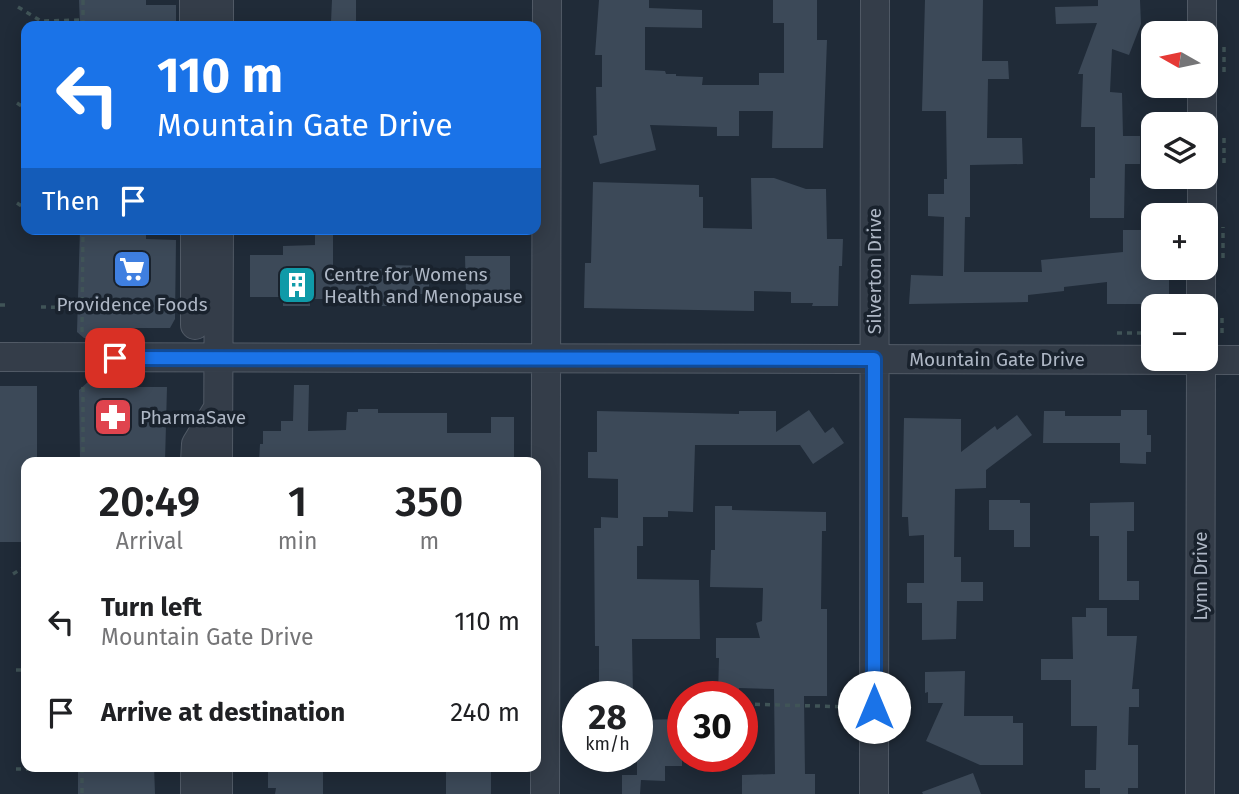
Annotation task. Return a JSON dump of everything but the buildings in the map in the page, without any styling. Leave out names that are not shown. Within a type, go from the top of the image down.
[{"type":"street","points":[[194,0],[194,21]]},
{"type":"street","points":[[219,0],[219,21]]},
{"type":"street","points":[[545,794],[547,0]]},
{"type":"street","name":"Silverton Drive","points":[[874,794],[875,0]]},
{"type":"street","points":[[1202,0],[1202,21]]},
{"type":"street","points":[[197,235],[207,273],[219,358],[218,457]]},
{"type":"street","points":[[195,324],[217,235]]},
{"type":"street","name":"Mountain Gate Drive","points":[[0,357],[1141,359]]},
{"type":"street","name":"Mountain Gate Drive","points":[[1218,359],[1239,360]]},
{"type":"street","name":"Lynn Drive","points":[[1200,794],[1201,371]]},
{"type":"street","points":[[195,457],[196,444],[218,408]]},
{"type":"street","points":[[195,772],[195,794]]},
{"type":"street","points":[[218,772],[218,794]]},
{"type":"path","points":[[18,7],[41,21],[83,20],[83,0]]},
{"type":"path","points":[[17,103],[21,106]]},
{"type":"path","points":[[17,203],[21,206]]},
{"type":"path","points":[[82,332],[83,235]]},
{"type":"path","points":[[0,305],[9,306]]},
{"type":"path","points":[[41,307],[82,307]]},
{"type":"path","points":[[83,384],[83,457]]},
{"type":"path","points":[[13,574],[21,569]]},
{"type":"path","points":[[16,670],[21,670]]},
{"type":"path","points":[[758,704],[874,707]]},
{"type":"path","points":[[16,769],[21,769]]},
{"type":"path","points":[[82,772],[82,794]]},
{"type":"place","name":"Providence Foods","points":[[132,269]]},
{"type":"place","name":"Centre for Womens Health and Menopause","points":[[297,285]]},
{"type":"place","name":"PharmaSave","points":[[113,417]]},
{"type":"route","points":[[115,358],[874,359],[874,707]]}]
